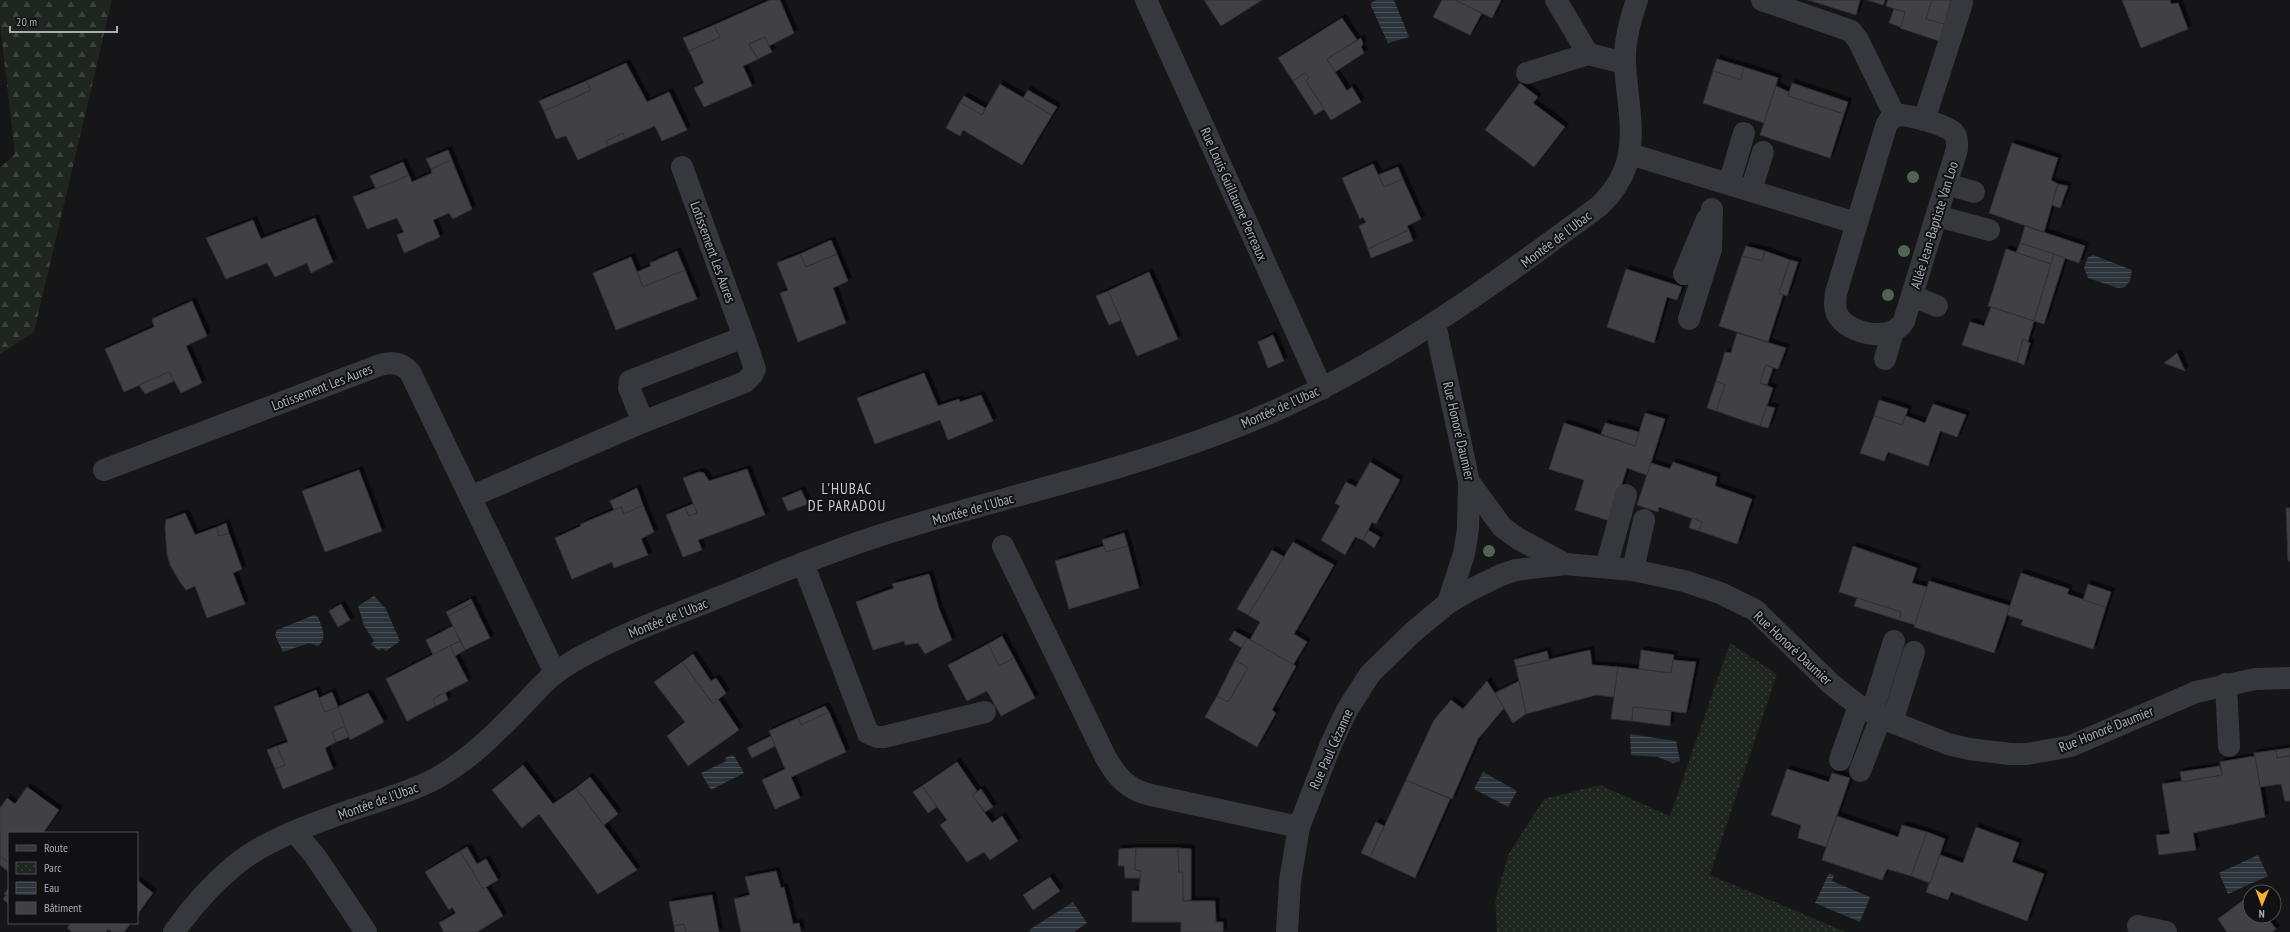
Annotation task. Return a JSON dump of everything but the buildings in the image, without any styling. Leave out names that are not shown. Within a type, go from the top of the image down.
[{"type":"street","name":"Rue Louis Guillaume Perreaux","points":[[1146,0],[1322,389]]},
{"type":"street","points":[[1556,0],[1588,54]]},
{"type":"street","name":"Montée de l'Ubac","points":[[174,932],[212,887],[236,864],[295,832],[353,810],[402,795],[461,763],[487,742],[555,673],[588,653],[627,635],[803,563],[873,538],[1145,459],[1224,432],[1322,389],[1385,355],[1435,324],[1489,288],[1598,207],[1608,198],[1621,180],[1630,154],[1632,128],[1625,62],[1626,42],[1637,0]]},
{"type":"street","points":[[1762,0],[1851,31],[1858,40],[1895,116],[1890,119],[1886,126],[1836,293],[1835,307],[1837,314],[1844,323],[1864,332],[1882,335],[1893,332]]},
{"type":"street","points":[[1924,120],[1962,3]]},
{"type":"street","points":[[1527,73],[1588,54],[1625,62]]},
{"type":"street","name":"Allée Jean-Baptiste Van Loo","points":[[1893,332],[1904,321],[1958,149],[1957,139],[1952,132],[1924,120],[1906,115],[1895,116]]},
{"type":"street","points":[[1684,274],[1744,133]]},
{"type":"street","points":[[1751,190],[1763,152]]},
{"type":"street","points":[[1630,154],[1856,223]]},
{"type":"street","name":"Lotissement Les Aures","points":[[470,497],[643,422],[745,382],[752,375],[755,369],[682,167]]},
{"type":"street","points":[[1946,184],[1974,192]]},
{"type":"street","points":[[1689,319],[1711,249],[1712,209]]},
{"type":"street","points":[[1937,216],[1989,230]]},
{"type":"street","points":[[1912,296],[1937,306]]},
{"type":"street","name":"Rue Honoré Daumier","points":[[1435,324],[1469,482],[1496,520],[1506,530],[1565,564],[1633,570],[1702,586],[1755,610],[1815,669],[1876,714],[1948,744],[1969,749],[2010,754],[2027,754],[2071,746],[2179,698],[2226,684],[2255,678],[2290,678]]},
{"type":"street","points":[[1885,359],[1893,332]]},
{"type":"street","points":[[643,422],[629,388],[630,381],[744,337]]},
{"type":"street","name":"Lotissement Les Aures","points":[[104,470],[380,365],[397,363],[405,366],[410,372],[555,673]]},
{"type":"street","points":[[1448,603],[1464,554],[1468,529],[1469,482]]},
{"type":"street","points":[[1606,567],[1626,495]]},
{"type":"street","points":[[1633,570],[1644,520]]},
{"type":"street","points":[[1003,546],[1106,758],[1113,770],[1128,787],[1138,792],[1299,827]]},
{"type":"street","points":[[803,563],[868,733],[877,738],[884,737],[985,712]]},
{"type":"street","name":"Rue Paul Cézanne","points":[[1287,932],[1290,882],[1299,827],[1331,744],[1358,692],[1370,674],[1392,651],[1448,603],[1501,575],[1516,570],[1565,564]]},
{"type":"street","points":[[1860,771],[1894,641]]},
{"type":"street","points":[[1840,760],[1876,714],[1914,652]]},
{"type":"street","points":[[2226,684],[2229,746]]},
{"type":"street","points":[[295,832],[315,856],[366,932]]},
{"type":"street","points":[[2138,926],[2166,932]]},
{"type":"green space","points":[[0,0],[112,0],[34,332],[0,354],[0,168],[15,154],[0,24]]},
{"type":"green space","points":[[1730,643],[1777,674],[1710,875],[1846,932],[1497,932],[1495,902],[1508,855],[1544,799],[1600,785],[1670,816]]},
{"type":"water","points":[[1376,0],[1394,0],[1409,37],[1388,43],[1371,6],[1371,3]]},
{"type":"water","points":[[2093,255],[2132,270],[2130,281],[2125,287],[2118,288],[2088,278],[2084,268],[2088,257]]},
{"type":"water","points":[[374,596],[386,609],[400,641],[386,651],[382,648],[379,651],[371,644],[374,641],[364,626],[358,606]]},
{"type":"water","points":[[314,615],[318,617],[323,633],[323,640],[321,643],[318,646],[309,643],[283,652],[275,635],[277,630]]},
{"type":"water","points":[[1630,734],[1676,741],[1680,761],[1673,763],[1658,757],[1631,755]]},
{"type":"water","points":[[732,755],[735,757],[744,773],[711,790],[701,773],[726,761],[725,758]]},
{"type":"water","points":[[1483,772],[1517,791],[1508,807],[1474,789]]},
{"type":"water","points":[[2258,855],[2268,876],[2250,884],[2242,884],[2242,888],[2228,894],[2219,873]]},
{"type":"water","points":[[1829,873],[1834,875],[1832,881],[1870,897],[1860,922],[1815,903]]},
{"type":"water","points":[[1073,902],[1087,923],[1074,932],[1031,932],[1029,930]]},
{"type":"district","name":"L'HUBAC DE PARADOU","points":[[847,498]]}]
